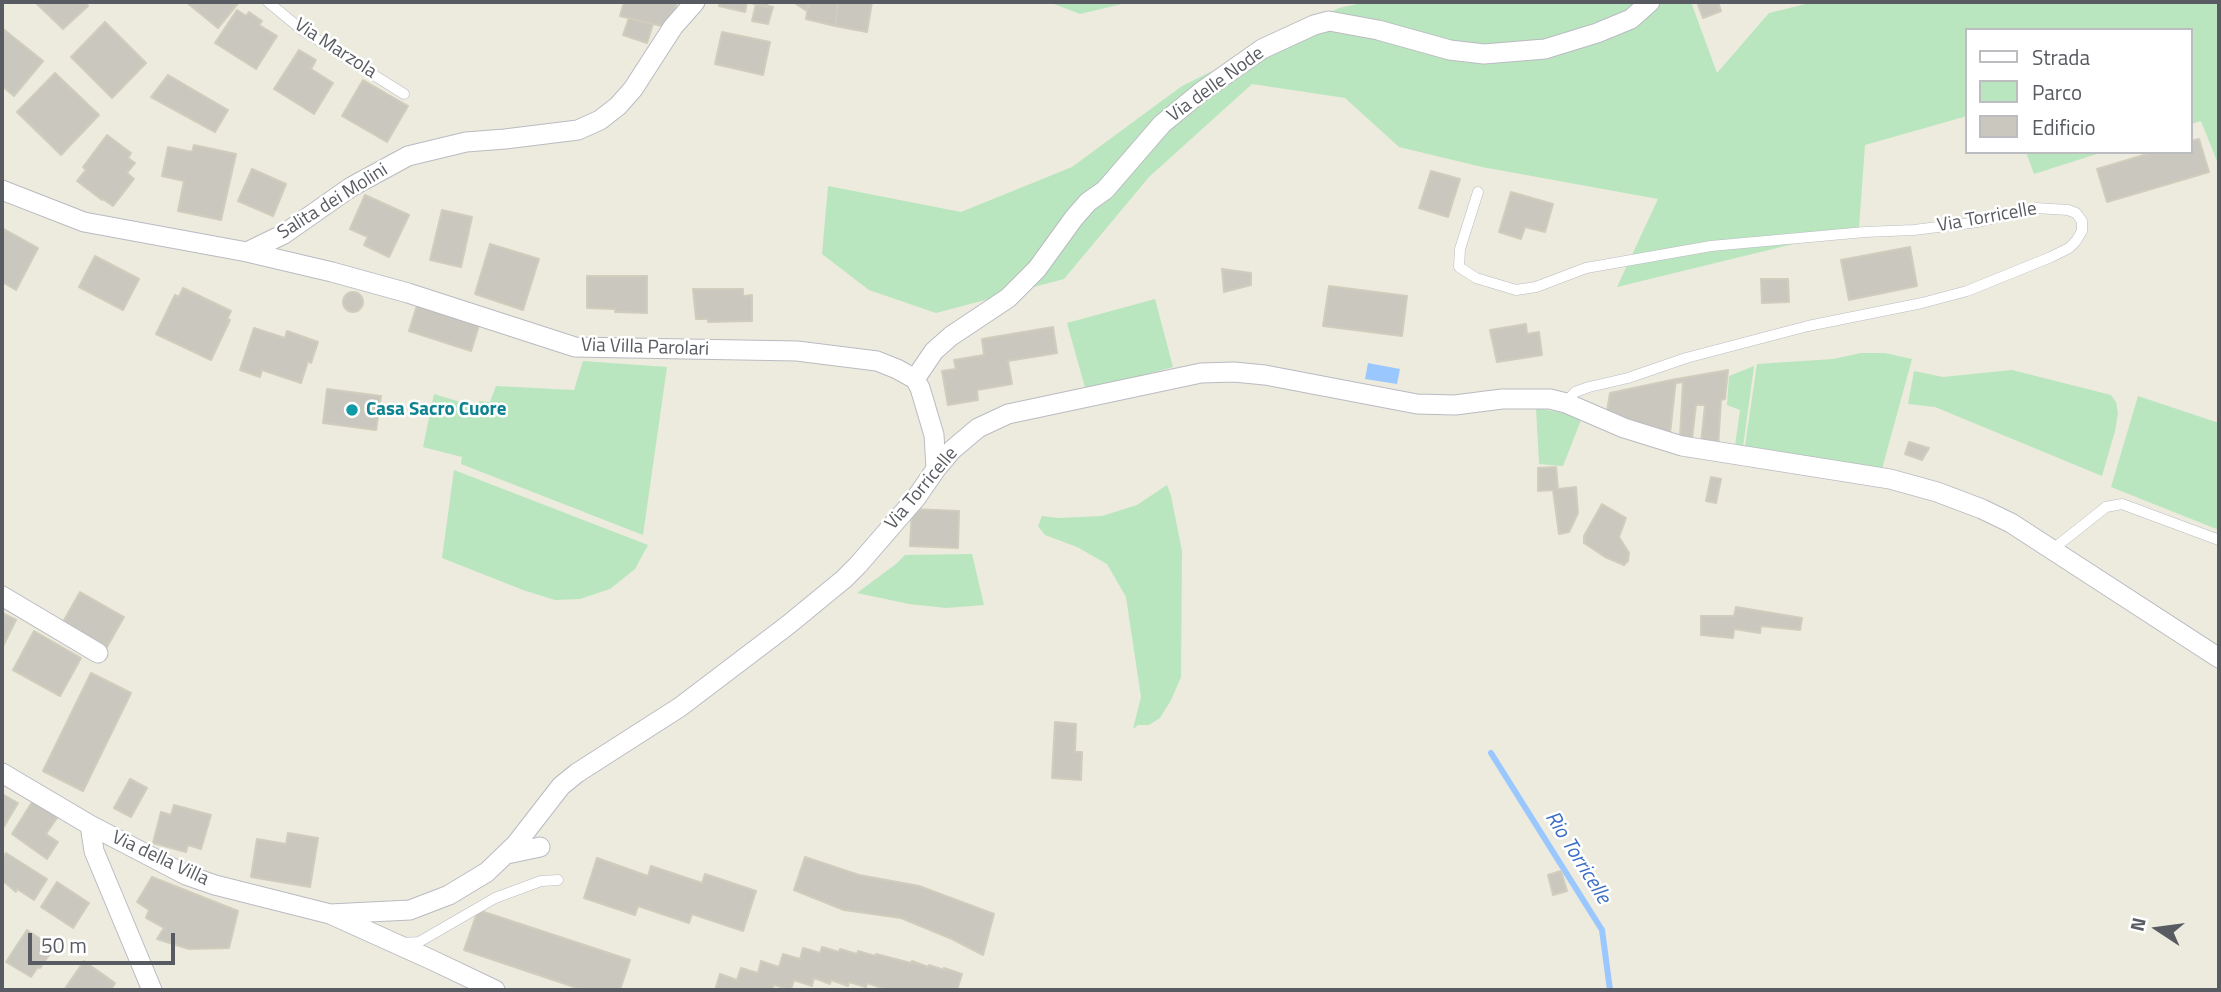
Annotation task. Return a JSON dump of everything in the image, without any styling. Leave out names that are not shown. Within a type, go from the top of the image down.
[{"type":"street","name":"Salita dei Molini","points":[[247,251],[284,234],[351,187],[408,156],[466,142],[578,130],[600,120],[618,106],[633,89],[673,27],[695,2]]},
{"type":"street","name":"Via delle Node","points":[[915,379],[934,351],[951,336],[1008,298],[1037,269],[1074,218],[1088,202],[1105,190],[1162,124],[1201,92],[1262,49],[1329,21],[1472,53],[1545,49],[1631,19],[1650,2]]},
{"type":"street","points":[[2,190],[83,222],[247,251]]},
{"type":"street","name":"Via Villa Parolari","points":[[247,251],[408,293],[575,347],[797,351],[877,361],[915,379]]},
{"type":"street","name":"Via Torricelle","points":[[330,914],[410,910],[466,886],[487,872],[507,854],[561,786],[680,707],[844,579],[916,498],[952,450],[978,428],[1009,414],[1209,372],[1272,376],[1417,404],[1455,405],[1535,397],[1566,403],[1624,428],[1682,446],[1890,479],[1937,492],[2011,523],[2219,657]]},
{"type":"street","points":[[915,379],[934,435],[936,470]]},
{"type":"street","points":[[2,596],[98,653]]},
{"type":"street","name":"Via della Villa","points":[[2,774],[90,825],[186,875],[330,914]]},
{"type":"street","points":[[90,825],[94,851],[152,990]]},
{"type":"street","name":"Via Torricelle","points":[[507,854],[540,847]]},
{"type":"street","points":[[330,914],[495,990]]},
{"type":"lane","name":"Via Marzola","points":[[268,2],[302,30],[404,94]]},
{"type":"lane","name":"Via Torricelle","points":[[1478,192],[1460,249],[1459,267],[1476,278],[1516,290],[1526,290],[1562,279],[1586,268],[1711,246],[1914,230],[1978,222],[2036,208],[2068,210],[2076,213],[2082,221],[2082,231],[2068,248],[1967,291],[1808,326],[1686,358],[1628,378],[1589,387],[1576,392],[1566,403]]},
{"type":"lane","points":[[2053,549],[2106,507],[2122,504],[2219,540]]},
{"type":"lane","points":[[397,944],[419,942],[495,898],[541,881],[558,880]]},
{"type":"green space","points":[[1049,2],[1130,2],[1080,14]]},
{"type":"green space","points":[[1366,2],[1691,2],[1717,73],[1769,13],[1814,2],[2219,2],[2219,166],[2201,121],[2193,123],[2193,28],[1966,28],[1966,116],[1865,145],[1859,228],[1617,287],[1658,199],[1482,167],[1399,147],[1345,98],[1252,84],[1149,177],[1064,279],[936,313],[869,290],[822,254],[828,186],[961,212],[1072,167],[1182,86],[1339,8]]},
{"type":"green space","points":[[2027,154],[2097,154],[2034,174]]},
{"type":"green space","points":[[1155,299],[1173,367],[1086,391],[1067,323]]},
{"type":"green space","points":[[1861,353],[1885,353],[1912,359],[1882,469],[1745,446],[1757,364],[1833,359]]},
{"type":"green space","points":[[583,361],[667,367],[643,535],[461,464],[462,457],[423,447],[434,394],[477,407],[479,401],[490,402],[496,386],[574,390]]},
{"type":"green space","points":[[1754,366],[1743,447],[1735,446],[1740,410],[1727,405],[1729,376]]},
{"type":"green space","points":[[2012,370],[2111,395],[2116,402],[2118,413],[2102,476],[1935,407],[1908,404],[1914,371],[1943,377]]},
{"type":"green space","points":[[2138,396],[2219,423],[2219,530],[2111,487]]},
{"type":"green space","points":[[1536,408],[1570,414],[1581,420],[1563,466],[1539,464]]},
{"type":"green space","points":[[454,470],[648,545],[635,569],[610,589],[580,599],[555,600],[523,590],[442,558]]},
{"type":"green space","points":[[1167,485],[1182,551],[1181,677],[1160,718],[1149,725],[1138,725],[1133,729],[1141,697],[1126,597],[1107,564],[1077,547],[1045,535],[1038,526],[1042,516],[1102,516],[1137,505]]},
{"type":"green space","points":[[972,554],[984,605],[946,608],[909,604],[857,593],[905,555]]},
{"type":"water","points":[[1368,363],[1400,369],[1397,384],[1365,379]]},
{"type":"building","points":[[35,2],[86,2],[88,6],[63,29]]},
{"type":"building","points":[[186,2],[239,2],[218,28]]},
{"type":"building","points":[[624,2],[677,2],[670,28],[620,16]]},
{"type":"building","points":[[720,2],[747,2],[745,12],[719,6]]},
{"type":"building","points":[[746,2],[768,2],[767,7]]},
{"type":"building","points":[[793,2],[809,2],[807,11]]},
{"type":"building","points":[[809,2],[838,2],[835,26],[806,19]]},
{"type":"building","points":[[838,2],[872,2],[867,32],[835,26]]},
{"type":"building","points":[[1697,2],[1718,2],[1721,11],[1703,18]]},
{"type":"building","points":[[756,4],[773,7],[768,24],[752,21]]},
{"type":"building","points":[[237,10],[246,16],[249,12],[262,21],[259,25],[277,36],[256,69],[215,43]]},
{"type":"building","points":[[629,18],[653,24],[647,43],[623,35]]},
{"type":"building","points":[[105,22],[146,63],[112,98],[71,57]]},
{"type":"building","points":[[2,28],[43,61],[14,96],[2,86]]},
{"type":"building","points":[[722,32],[770,42],[763,75],[715,64]]},
{"type":"building","points":[[299,50],[316,60],[311,69],[333,83],[314,114],[274,89]]},
{"type":"building","points":[[55,73],[99,115],[61,155],[17,112]]},
{"type":"building","points":[[168,75],[228,110],[215,132],[151,97]]},
{"type":"building","points":[[363,80],[408,106],[387,142],[342,116]]},
{"type":"building","points":[[107,135],[131,153],[128,158],[135,163],[127,173],[134,179],[113,206],[77,181],[86,170],[83,167]]},
{"type":"building","points":[[2199,139],[2209,172],[2107,202],[2097,169],[2147,154],[2193,154],[2193,140]]},
{"type":"building","points":[[194,145],[236,154],[221,220],[178,211],[184,181],[162,176],[168,147],[192,152]]},
{"type":"building","points":[[252,169],[286,184],[273,216],[238,201]]},
{"type":"building","points":[[1431,171],[1460,179],[1448,217],[1419,208]]},
{"type":"building","points":[[1511,192],[1553,204],[1545,232],[1525,227],[1521,239],[1499,232]]},
{"type":"building","points":[[365,195],[409,215],[389,257],[364,245],[368,237],[350,229]]},
{"type":"building","points":[[442,210],[472,217],[461,267],[430,260]]},
{"type":"building","points":[[2,228],[38,248],[16,290],[2,282]]},
{"type":"building","points":[[490,244],[539,259],[523,310],[475,294]]},
{"type":"building","points":[[1910,247],[1917,286],[1849,300],[1841,260]]},
{"type":"building","points":[[95,256],[139,279],[123,310],[79,287]]},
{"type":"building","points":[[1222,269],[1251,273],[1251,285],[1224,292]]},
{"type":"building","points":[[587,276],[647,276],[647,313],[587,308]]},
{"type":"building","points":[[1761,279],[1788,279],[1789,302],[1762,303]]},
{"type":"building","points":[[1329,286],[1407,296],[1402,336],[1323,326]]},
{"type":"building","points":[[183,288],[231,311],[227,319],[230,320],[211,360],[156,334],[175,295],[179,297]]},
{"type":"building","points":[[693,289],[743,289],[743,296],[752,295],[752,321],[708,322],[708,319],[696,319]]},
{"type":"building","points":[[353,292],[360,295],[363,302],[360,309],[353,312],[346,309],[343,302],[346,295]]},
{"type":"building","points":[[418,302],[480,322],[471,351],[409,331]]},
{"type":"building","points":[[1526,324],[1527,334],[1539,332],[1542,355],[1497,362],[1490,330]]},
{"type":"building","points":[[1053,327],[1057,353],[1008,361],[1012,384],[977,390],[978,400],[948,405],[942,371],[956,369],[954,360],[984,355],[982,339]]},
{"type":"building","points":[[254,328],[285,338],[287,331],[318,342],[301,383],[262,370],[260,377],[240,370]]},
{"type":"building","points":[[1728,370],[1725,399],[1721,400],[1718,448],[1701,443],[1705,405],[1696,405],[1692,439],[1680,437],[1683,382],[1676,383],[1677,379]]},
{"type":"building","points":[[1676,379],[1670,434],[1607,411],[1610,393]]},
{"type":"building","name":"Casa Sacro Cuore","points":[[327,389],[381,396],[376,430],[323,423]]},
{"type":"building","points":[[1909,442],[1929,448],[1922,460],[1905,454]]},
{"type":"building","points":[[1556,467],[1558,489],[1576,487],[1578,513],[1569,532],[1559,534],[1553,490],[1538,491],[1538,468]]},
{"type":"building","points":[[1711,477],[1721,479],[1716,503],[1706,501]]},
{"type":"building","points":[[1602,504],[1626,518],[1619,537],[1629,553],[1628,561],[1624,565],[1605,557],[1584,543],[1584,536]]},
{"type":"building","points":[[912,509],[959,511],[958,548],[910,546]]},
{"type":"building","points":[[80,592],[124,617],[107,647],[63,622]]},
{"type":"building","points":[[1736,607],[1802,618],[1800,630],[1761,626],[1760,633],[1734,629],[1733,638],[1701,635],[1701,616],[1734,616]]},
{"type":"building","points":[[2,613],[16,620],[2,648]]},
{"type":"building","points":[[34,631],[81,658],[60,696],[13,670]]},
{"type":"building","points":[[91,673],[131,693],[83,791],[43,771]]},
{"type":"building","points":[[1055,722],[1076,724],[1075,752],[1082,752],[1081,780],[1052,778]]},
{"type":"building","points":[[130,779],[147,788],[131,817],[114,808]]},
{"type":"building","points":[[2,794],[18,803],[2,830]]},
{"type":"building","points":[[34,799],[59,815],[46,834],[58,842],[47,859],[12,834]]},
{"type":"building","points":[[174,805],[211,815],[201,849],[188,845],[186,852],[153,843],[161,812],[171,815]]},
{"type":"building","points":[[288,833],[318,838],[310,887],[251,877],[257,839],[286,844]]},
{"type":"building","points":[[6,853],[47,879],[34,900],[17,889],[16,892],[2,880],[2,859]]},
{"type":"building","points":[[805,857],[859,875],[919,886],[994,914],[983,955],[901,918],[844,910],[794,890]]},
{"type":"building","points":[[597,858],[648,876],[651,866],[702,883],[705,874],[756,891],[743,931],[692,914],[689,923],[638,906],[635,915],[584,898]]},
{"type":"building","points":[[1561,871],[1567,891],[1553,895],[1548,875]]},
{"type":"building","points":[[152,877],[238,911],[229,948],[189,949],[157,939],[164,928],[146,918],[149,910],[137,902]]},
{"type":"building","points":[[57,882],[89,903],[73,928],[41,907]]},
{"type":"building","points":[[478,910],[630,960],[620,990],[583,990],[464,950]]},
{"type":"building","points":[[27,930],[54,948],[31,977],[6,962]]},
{"type":"building","points":[[822,947],[839,952],[840,949],[857,954],[858,951],[875,956],[876,954],[962,974],[957,990],[888,990],[867,983],[866,987],[849,982],[848,986],[831,980],[830,984],[814,978],[812,986],[794,980],[791,990],[774,985],[772,990],[715,990],[720,974],[737,980],[741,968],[758,973],[761,961],[779,967],[783,954],[800,959],[803,948],[820,953]]},
{"type":"building","points":[[84,961],[115,983],[111,990],[64,990]]},
{"type":"waterway","name":"Rio Torricelle","points":[[1491,753],[1602,930],[1610,990]]},
{"type":"place","name":"Casa Sacro Cuore","points":[[352,410]]}]
